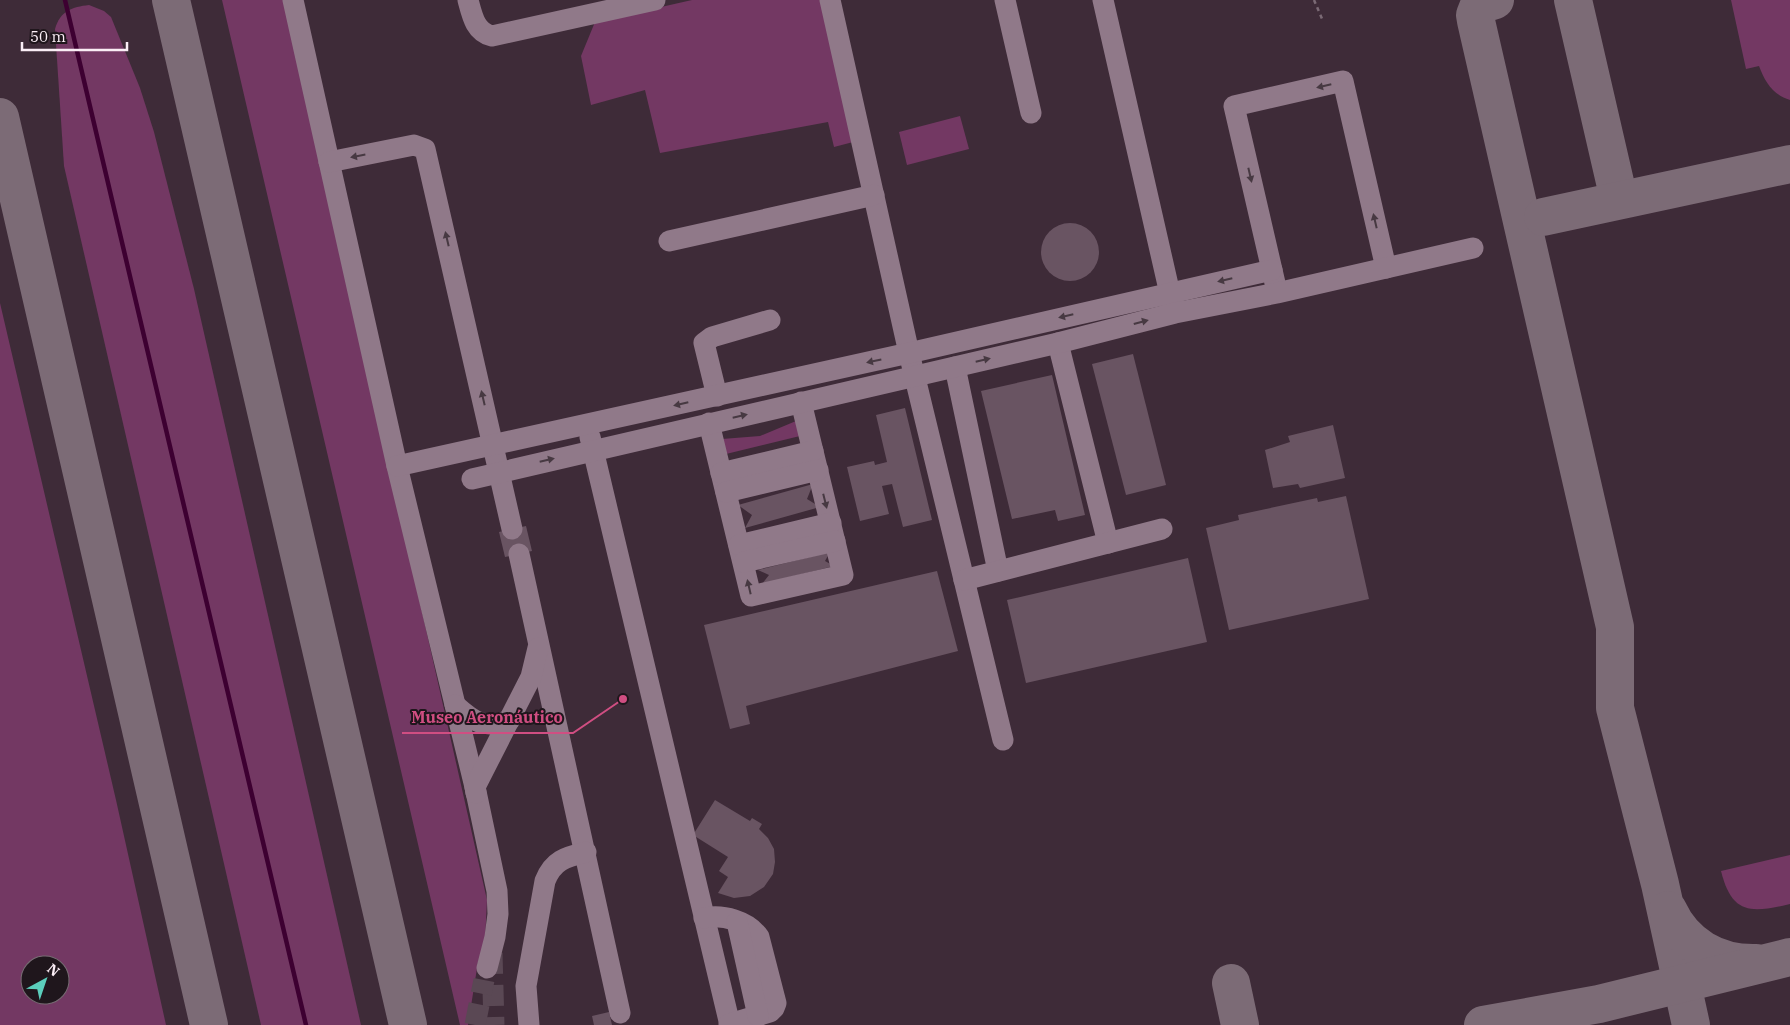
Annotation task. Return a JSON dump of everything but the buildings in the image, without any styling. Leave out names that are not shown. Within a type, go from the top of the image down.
[{"type":"street","points":[[293,0],[397,466],[475,787],[497,891],[498,914],[490,957]]},
{"type":"street","points":[[468,0],[472,18],[482,32],[492,36],[655,0]]},
{"type":"street","points":[[830,0],[914,376],[1003,740]]},
{"type":"street","points":[[1005,0],[1031,113]]},
{"type":"street","points":[[1103,0],[1174,313]]},
{"type":"street","points":[[1277,293],[1234,106],[1342,81],[1386,268]]},
{"type":"street","points":[[329,162],[414,145],[425,149],[512,529]]},
{"type":"street","points":[[669,241],[874,195]]},
{"type":"street","points":[[472,479],[1058,343],[1174,313],[1277,293],[1473,248]]},
{"type":"street","points":[[397,466],[909,353],[1169,292],[1272,270]]},
{"type":"street","points":[[717,396],[704,343],[712,337],[770,320]]},
{"type":"street","points":[[1058,343],[1108,543]]},
{"type":"street","points":[[955,367],[998,571]]},
{"type":"street","points":[[709,423],[751,596],[843,575],[801,402]]},
{"type":"street","points":[[588,424],[593,450],[729,1024],[758,1016],[737,922],[719,915],[704,918]]},
{"type":"street","points":[[724,482],[815,461]]},
{"type":"street","points":[[964,580],[1162,530]]},
{"type":"street","points":[[742,554],[833,532]]},
{"type":"street","points":[[519,554],[586,852],[620,1014]]},
{"type":"street","points":[[475,787],[531,677],[539,641]]},
{"type":"street","points":[[520,700],[538,700],[552,707]]},
{"type":"street","points":[[455,705],[479,723],[495,725],[509,720]]},
{"type":"street","points":[[529,1025],[526,986],[545,881],[549,871],[558,861],[586,852]]},
{"type":"path","points":[[1314,0],[1323,21]]},
{"type":"shaded area","points":[[222,0],[284,0],[487,900],[485,942],[478,962],[468,1025],[460,1025]]},
{"type":"shaded area","points":[[692,0],[822,0],[857,141],[834,147],[828,122],[660,153],[645,90],[591,105],[581,56],[595,22]]},
{"type":"shaded area","points":[[1731,0],[1790,0],[1790,100],[1779,95],[1770,87],[1759,66],[1746,69]]},
{"type":"shaded area","points":[[89,5],[104,11],[111,17],[140,88],[154,132],[194,289],[361,1025],[261,1025],[64,166],[55,29],[63,14],[77,7]]},
{"type":"shaded area","points":[[960,116],[969,149],[907,165],[899,132]]},
{"type":"shaded area","points":[[0,303],[116,800],[166,1025],[0,1025]]},
{"type":"shaded area","points":[[796,421],[800,436],[726,454],[722,439],[760,436]]},
{"type":"shaded area","points":[[1790,855],[1790,904],[1754,909],[1737,903],[1731,896],[1721,871]]},
{"type":"waterway","points":[[65,0],[306,1025]]},
{"type":"taxiway","points":[[171,0],[408,1025]]},
{"type":"taxiway","points":[[1495,0],[1479,5],[1475,15],[1476,21],[1615,627],[1615,708],[1660,884],[1691,1025]]},
{"type":"taxiway","points":[[1573,0],[1615,182]]},
{"type":"taxiway","points":[[0,117],[209,1025]]},
{"type":"taxiway","points":[[1543,217],[1790,164]]},
{"type":"taxiway","points":[[1668,910],[1683,933],[1703,950],[1728,960],[1756,963]]},
{"type":"taxiway","points":[[1483,1025],[1599,1004],[1790,957]]},
{"type":"taxiway","points":[[1231,983],[1240,1025]]},
{"type":"tunnel","points":[[492,953],[494,1025]]},
{"type":"tunnel","points":[[475,1025],[484,980]]},
{"type":"place","name":"Museo Aeronáutico","points":[[623,699]]}]
